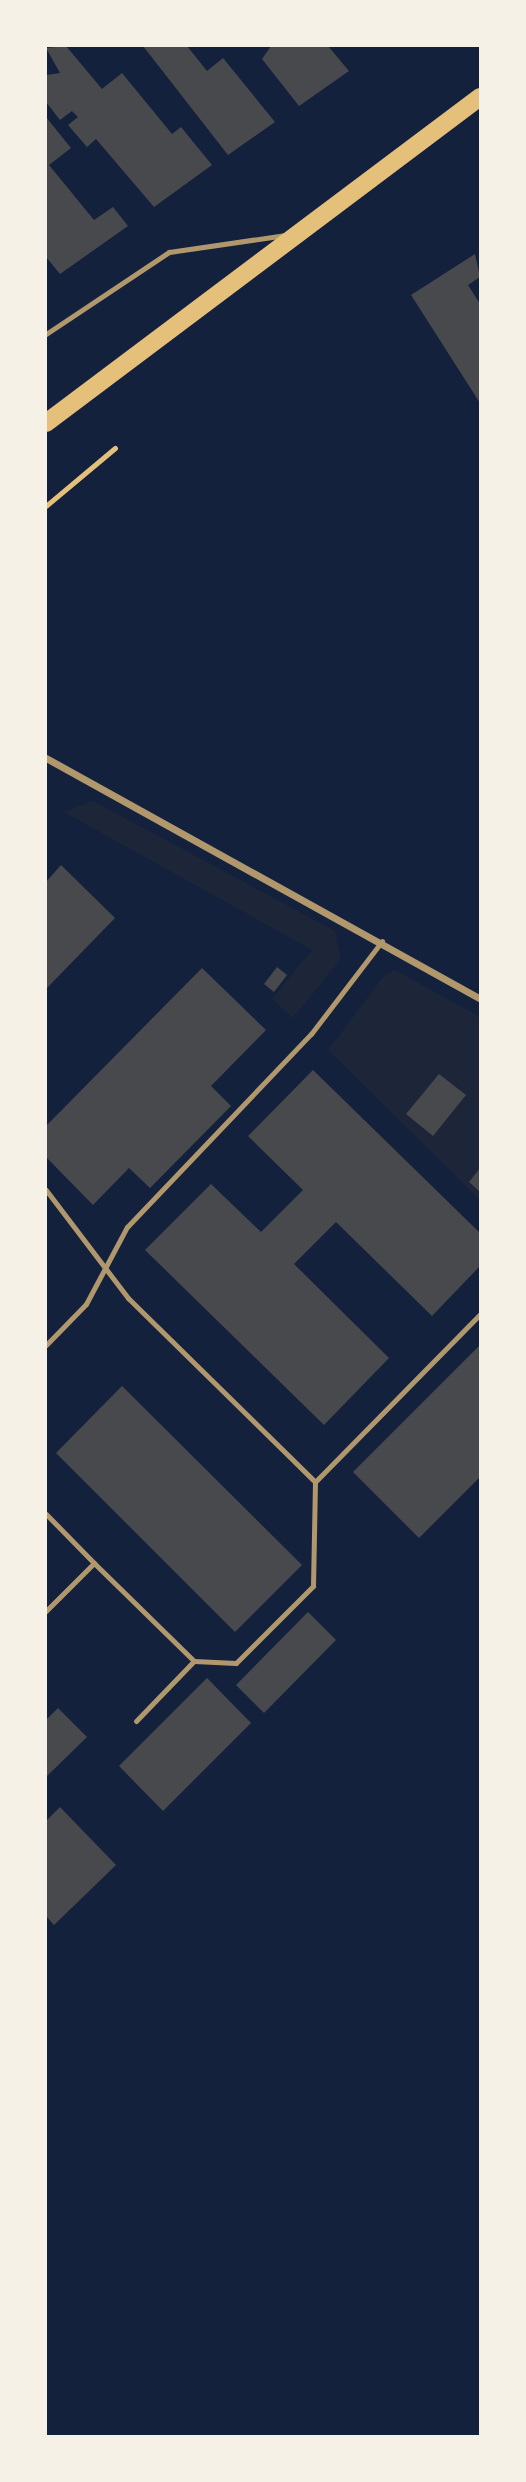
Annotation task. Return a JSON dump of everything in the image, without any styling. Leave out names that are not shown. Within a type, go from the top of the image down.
[{"type":"main road","points":[[46,424],[481,97]]},
{"type":"street","points":[[46,758],[382,941],[481,999]]},
{"type":"lane","points":[[46,334],[169,252],[299,234]]},
{"type":"lane","points":[[46,1345],[86,1304],[127,1227],[311,1034],[382,941]]},
{"type":"lane","points":[[46,1191],[128,1298],[315,1482]]},
{"type":"lane","points":[[46,1514],[194,1661],[236,1663],[313,1586],[315,1482],[481,1314]]},
{"type":"lane","points":[[46,1611],[94,1563]]},
{"type":"lane","points":[[136,1721],[194,1661]]},
{"type":"path","points":[[46,506],[115,448]]},
{"type":"shaded area","points":[[93,801],[335,931],[341,959],[293,1018],[272,999],[312,950],[64,812]]},
{"type":"shaded area","points":[[395,970],[480,1017],[480,1200],[328,1050],[384,976]]},
{"type":"building","points":[[66,46],[102,89],[122,73],[172,134],[181,127],[212,165],[154,207],[96,139],[87,147],[68,125],[78,117],[72,111],[60,120],[46,102],[46,75],[60,73],[46,48]]},
{"type":"building","points":[[143,46],[187,46],[207,71],[223,58],[275,122],[228,155]]},
{"type":"building","points":[[271,46],[328,46],[349,71],[299,106],[262,59]]},
{"type":"building","points":[[46,117],[71,148],[49,165],[94,220],[113,207],[128,226],[60,274],[46,257]]},
{"type":"building","points":[[475,254],[480,277],[468,285],[480,304],[480,403],[411,295]]},
{"type":"building","points":[[61,865],[115,918],[46,989],[46,882]]},
{"type":"building","points":[[277,967],[287,975],[274,992],[264,984]]},
{"type":"building","points":[[202,968],[266,1030],[211,1086],[231,1106],[150,1188],[129,1168],[93,1205],[46,1157],[46,1126]]},
{"type":"building","points":[[313,1070],[480,1233],[480,1266],[432,1316],[336,1222],[294,1264],[389,1358],[324,1425],[145,1250],[211,1184],[261,1232],[303,1190],[248,1136]]},
{"type":"building","points":[[439,1074],[466,1095],[433,1136],[406,1114]]},
{"type":"building","points":[[480,1168],[480,1192],[469,1182]]},
{"type":"building","points":[[480,1345],[480,1477],[419,1538],[353,1472]]},
{"type":"building","points":[[122,1386],[302,1565],[235,1632],[56,1453]]},
{"type":"building","points":[[308,1612],[336,1640],[264,1713],[236,1685]]},
{"type":"building","points":[[207,1678],[251,1723],[163,1811],[119,1766]]},
{"type":"building","points":[[58,1708],[87,1737],[46,1777],[46,1720]]},
{"type":"building","points":[[60,1807],[116,1865],[54,1925],[46,1916],[46,1821]]}]
